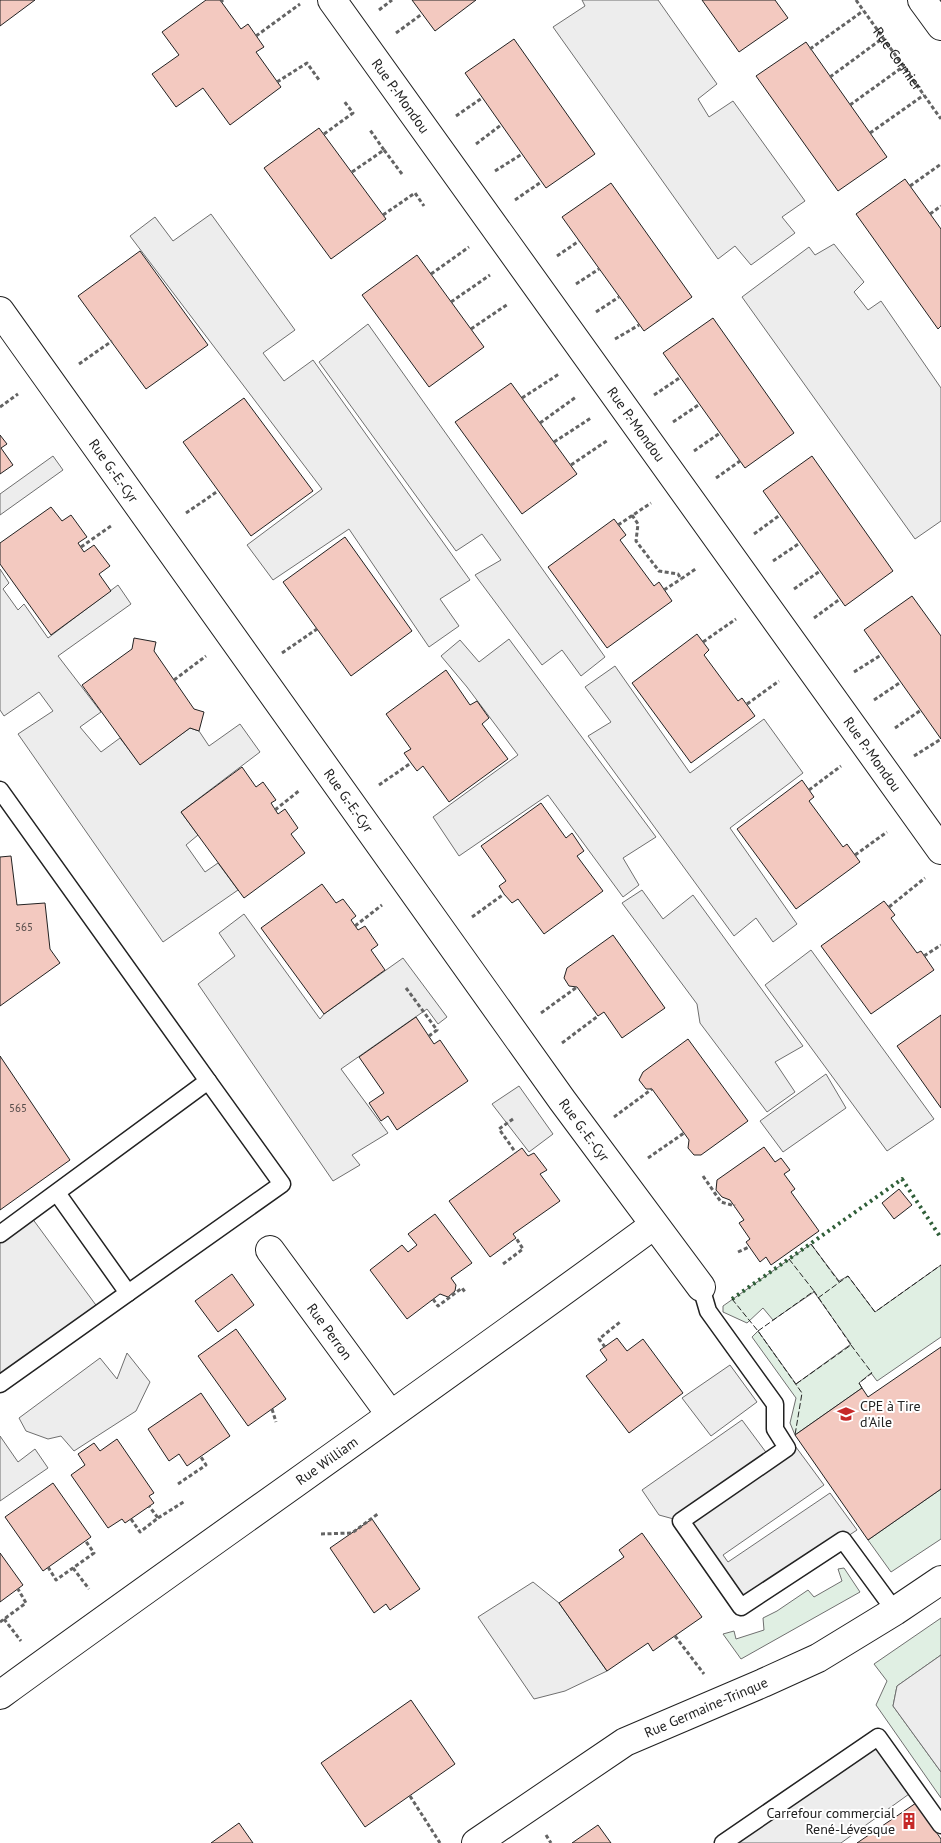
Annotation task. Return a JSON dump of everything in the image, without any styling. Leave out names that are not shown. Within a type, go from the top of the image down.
[{"type":"street","name":"Rue P.-Mondou","points":[[332,0],[941,850]]},
{"type":"street","points":[[922,0],[941,26]]},
{"type":"street","name":"Rue G.-E.-Cyr","points":[[0,311],[536,1063],[701,1288]]},
{"type":"street","name":"Rue William","points":[[0,1695],[390,1414],[498,1339],[654,1225]]},
{"type":"street","name":"Rue Perron","points":[[270,1250],[390,1414]]},
{"type":"street","name":"Rue Germaine-Trinque","points":[[476,1843],[626,1742],[818,1658],[895,1611],[941,1580]]},
{"type":"lane","points":[[0,790],[282,1184],[0,1384]]},
{"type":"lane","points":[[0,1234],[57,1194],[208,1081]]},
{"type":"lane","points":[[57,1194],[128,1294]]},
{"type":"lane","points":[[701,1288],[708,1311],[775,1404],[774,1429],[787,1448],[681,1521],[741,1607],[843,1540],[895,1611]]},
{"type":"lane","points":[[723,1843],[878,1737],[941,1825]]},
{"type":"path","points":[[256,36],[306,0]]},
{"type":"path","name":"Rue Cormier","points":[[856,0],[941,119]]},
{"type":"path","points":[[810,49],[863,11]]},
{"type":"path","points":[[830,77],[883,38]]},
{"type":"path","points":[[277,82],[307,63],[319,80]]},
{"type":"path","points":[[850,105],[904,66]]},
{"type":"path","points":[[870,133],[924,95]]},
{"type":"path","points":[[324,134],[352,113],[344,101]]},
{"type":"path","points":[[370,130],[402,174]]},
{"type":"path","points":[[352,172],[384,150]]},
{"type":"path","points":[[910,186],[941,164]]},
{"type":"path","points":[[383,215],[415,192],[424,206]]},
{"type":"path","points":[[930,214],[941,206]]},
{"type":"path","points":[[431,274],[495,227]]},
{"type":"path","points":[[451,302],[516,257]]},
{"type":"path","points":[[471,329],[536,285]]},
{"type":"path","points":[[52,384],[112,341]]},
{"type":"path","points":[[522,398],[587,356]]},
{"type":"path","points":[[540,422],[603,378]]},
{"type":"path","points":[[554,442],[618,400]]},
{"type":"path","points":[[571,465],[634,422]]},
{"type":"path","points":[[618,525],[678,483]]},
{"type":"path","points":[[157,532],[218,491]]},
{"type":"path","points":[[632,516],[638,524],[636,541],[659,571],[678,574],[682,579]]},
{"type":"path","points":[[664,590],[682,579],[724,547]]},
{"type":"path","points":[[256,671],[317,629]]},
{"type":"path","points":[[174,680],[232,637]]},
{"type":"path","points":[[747,704],[806,662]]},
{"type":"path","points":[[352,805],[410,762]]},
{"type":"path","points":[[855,854],[914,813]]},
{"type":"path","points":[[889,907],[926,877]]},
{"type":"path","points":[[445,936],[504,894]]},
{"type":"path","points":[[924,956],[941,945]]},
{"type":"path","points":[[514,1032],[577,987]]},
{"type":"path","points":[[406,988],[437,1030],[429,1036]]},
{"type":"path","points":[[536,1063],[598,1016]]},
{"type":"path","points":[[588,1135],[652,1090]]},
{"type":"path","points":[[513,1119],[499,1129],[516,1153]]},
{"type":"path","points":[[620,1178],[684,1133]]},
{"type":"path","points":[[704,1176],[721,1202],[735,1206]]},
{"type":"path","points":[[503,1264],[522,1249],[516,1238]]},
{"type":"path","points":[[738,1252],[749,1246]]},
{"type":"path","points":[[433,1299],[438,1306],[462,1288],[465,1292]]},
{"type":"path","points":[[605,1347],[598,1338],[620,1322]]},
{"type":"path","points":[[272,1409],[276,1422]]},
{"type":"path","points":[[178,1484],[206,1465],[201,1457]]},
{"type":"path","points":[[131,1518],[140,1532],[185,1501]]},
{"type":"path","points":[[149,1506],[158,1518]]},
{"type":"path","points":[[321,1534],[352,1533],[380,1513]]},
{"type":"path","points":[[48,1568],[56,1580],[94,1553],[86,1540]]},
{"type":"path","points":[[0,1622],[26,1603],[18,1589]]},
{"type":"path","points":[[675,1636],[724,1700]]},
{"type":"path","points":[[410,1796],[440,1843]]},
{"type":"green space","points":[[811,1244],[839,1281],[848,1276],[875,1312],[941,1265],[941,1337],[877,1381],[871,1373],[859,1383],[862,1388],[795,1435],[790,1423],[796,1398],[752,1337],[758,1331],[796,1384],[851,1344],[814,1292],[773,1320],[763,1308],[747,1323],[723,1312],[723,1306]]},
{"type":"green space","points":[[941,1489],[941,1539],[891,1572],[868,1540]]},
{"type":"green space","points":[[844,1568],[860,1592],[741,1659],[723,1634],[734,1631],[736,1639],[764,1630],[763,1618],[808,1590],[814,1597],[842,1581],[838,1569]]},
{"type":"green space","points":[[941,1618],[941,1655],[897,1686],[893,1706],[941,1772],[941,1798],[876,1705],[887,1681],[874,1664]]},
{"type":"shaded area","points":[[582,0],[658,0],[717,84],[698,99],[709,117],[733,101],[805,201],[782,217],[795,233],[751,265],[735,246],[718,259],[553,27],[585,6]]},
{"type":"shaded area","points":[[211,214],[295,330],[263,353],[284,381],[313,360],[470,580],[440,599],[459,626],[429,647],[349,529],[273,580],[247,545],[322,489],[130,236],[155,217],[173,241]]},
{"type":"shaded area","points":[[834,244],[864,282],[854,292],[868,310],[881,301],[941,388],[941,521],[915,539],[742,297],[809,247],[815,255]]},
{"type":"shaded area","points":[[368,324],[605,657],[581,676],[562,650],[542,665],[475,575],[501,560],[482,534],[456,551],[319,362]]},
{"type":"shaded area","points":[[53,456],[63,470],[0,515],[0,494]]},
{"type":"shaded area","points":[[0,569],[9,583],[3,589],[18,610],[24,604],[48,638],[118,585],[131,604],[58,656],[101,712],[80,727],[101,752],[120,738],[140,764],[190,728],[199,731],[209,746],[240,724],[260,752],[181,812],[198,835],[186,845],[205,872],[218,863],[238,890],[163,942],[18,734],[53,711],[39,692],[4,716],[0,710]]},
{"type":"shaded area","points":[[509,639],[656,837],[623,858],[639,885],[623,897],[548,795],[459,856],[433,817],[518,755],[441,656],[460,640],[479,662]]},
{"type":"shaded area","points":[[615,666],[690,773],[764,719],[803,773],[730,828],[797,924],[773,942],[756,918],[734,936],[588,736],[611,722],[585,687]]},
{"type":"shaded area","points":[[642,890],[663,919],[693,895],[803,1046],[775,1062],[795,1092],[767,1112],[700,1023],[697,1004],[622,903]]},
{"type":"shaded area","points":[[244,914],[320,1019],[324,1014],[403,958],[447,1017],[438,1024],[427,1009],[341,1069],[388,1133],[352,1155],[360,1165],[333,1181],[198,984],[235,956],[219,933]]},
{"type":"shaded area","points":[[811,950],[934,1119],[887,1151],[765,985]]},
{"type":"shaded area","points":[[826,1074],[846,1108],[783,1152],[760,1121]]},
{"type":"shaded area","points":[[519,1086],[553,1134],[529,1152],[492,1104]]},
{"type":"shaded area","points":[[29,1214],[101,1312],[0,1384],[0,1234]]},
{"type":"shaded area","points":[[127,1353],[150,1382],[136,1411],[74,1451],[61,1436],[48,1439],[26,1431],[19,1418],[100,1358],[117,1379]]},
{"type":"shaded area","points":[[730,1365],[757,1402],[711,1436],[682,1398]]},
{"type":"shaded area","points":[[742,1420],[771,1459],[793,1443],[824,1485],[723,1555],[728,1562],[830,1493],[857,1530],[741,1607],[681,1521],[659,1515],[642,1490]]},
{"type":"shaded area","points":[[0,1436],[18,1462],[35,1449],[48,1468],[0,1501]]},
{"type":"shaded area","points":[[533,1582],[559,1603],[607,1671],[565,1691],[534,1699],[478,1617]]},
{"type":"shaded area","points":[[941,1655],[941,1772],[893,1706],[897,1686]]},
{"type":"shaded area","points":[[878,1737],[916,1789],[841,1843],[723,1843]]},
{"type":"building","points":[[0,0],[35,0],[0,26]]},
{"type":"building","points":[[206,0],[220,0],[241,29],[248,24],[264,47],[256,52],[281,87],[230,125],[203,88],[176,107],[152,74],[179,55],[162,32]]},
{"type":"building","points":[[412,0],[476,0],[435,31]]},
{"type":"building","points":[[702,0],[775,0],[788,18],[739,52]]},
{"type":"building","points":[[514,39],[595,154],[546,188],[465,73]]},
{"type":"building","points":[[806,42],[887,157],[838,191],[756,76]]},
{"type":"building","points":[[319,128],[386,219],[331,259],[264,168]]},
{"type":"building","points":[[905,179],[941,229],[941,326],[938,329],[856,214]]},
{"type":"building","points":[[611,183],[692,297],[644,331],[562,217]]},
{"type":"building","points":[[140,251],[208,345],[146,389],[78,296]]},
{"type":"building","points":[[417,255],[484,347],[429,387],[362,295]]},
{"type":"building","points":[[713,318],[794,433],[745,468],[663,353]]},
{"type":"building","points":[[511,383],[577,474],[522,514],[455,422]]},
{"type":"building","points":[[244,398],[313,491],[251,536],[183,442]]},
{"type":"building","points":[[0,435],[7,444],[1,448],[13,465],[0,474]]},
{"type":"building","points":[[812,456],[893,571],[845,606],[763,491]]},
{"type":"building","points":[[51,507],[62,521],[71,515],[87,537],[78,543],[84,552],[94,545],[110,566],[99,574],[111,591],[51,635],[0,564],[0,543]]},
{"type":"building","points":[[614,519],[626,535],[620,540],[654,586],[659,582],[672,601],[607,648],[548,567]]},
{"type":"building","points":[[345,537],[412,631],[351,676],[283,582]]},
{"type":"building","points":[[912,596],[941,636],[941,739],[864,630]]},
{"type":"building","points":[[697,634],[709,650],[704,655],[738,701],[742,698],[755,716],[691,763],[632,683]]},
{"type":"building","points":[[134,638],[156,642],[154,651],[194,709],[204,712],[199,731],[190,728],[140,765],[82,685],[132,649]]},
{"type":"building","points":[[446,670],[470,705],[477,701],[489,718],[482,724],[508,759],[449,802],[423,766],[417,771],[411,763],[404,753],[411,749],[386,714]]},
{"type":"building","points":[[242,767],[256,787],[263,782],[276,800],[271,803],[278,814],[285,809],[298,828],[291,834],[305,853],[244,898],[181,812]]},
{"type":"building","points":[[802,780],[814,797],[809,801],[843,847],[847,844],[860,862],[796,909],[737,829]]},
{"type":"building","points":[[541,803],[566,838],[572,833],[584,851],[577,856],[603,891],[544,934],[518,899],[512,903],[504,894],[499,886],[506,881],[481,846]]},
{"type":"building","points":[[11,856],[17,905],[45,903],[50,949],[60,963],[0,1006],[0,857]]},
{"type":"building","points":[[322,884],[336,903],[343,899],[356,916],[351,920],[358,930],[365,926],[378,945],[371,950],[385,970],[324,1014],[261,928]]},
{"type":"building","points":[[884,901],[895,915],[891,918],[917,953],[921,951],[934,970],[871,1014],[821,946]]},
{"type":"building","points":[[613,935],[665,1008],[622,1038],[604,1012],[598,1016],[577,987],[569,986],[564,978],[567,968]]},
{"type":"building","points":[[941,1015],[941,1108],[897,1046]]},
{"type":"building","points":[[416,1017],[434,1044],[440,1040],[468,1081],[397,1130],[388,1116],[381,1121],[369,1103],[384,1093],[359,1057]]},
{"type":"building","points":[[688,1039],[748,1121],[701,1155],[694,1155],[688,1148],[689,1140],[684,1133],[652,1089],[646,1089],[639,1080],[643,1072]]},
{"type":"building","points":[[0,1056],[70,1160],[0,1210]]},
{"type":"building","points":[[764,1147],[775,1162],[781,1158],[790,1170],[784,1174],[795,1189],[791,1192],[819,1231],[771,1265],[766,1257],[760,1262],[746,1242],[750,1239],[739,1223],[744,1220],[730,1200],[722,1197],[716,1190],[717,1180]]},
{"type":"building","points":[[522,1148],[528,1156],[534,1153],[547,1170],[540,1174],[560,1201],[513,1234],[516,1238],[490,1257],[449,1201]]},
{"type":"building","points":[[899,1189],[912,1205],[894,1219],[882,1203]]},
{"type":"building","points":[[435,1214],[472,1263],[451,1278],[456,1285],[455,1291],[448,1297],[440,1294],[407,1319],[370,1270],[402,1245],[408,1252],[417,1245],[408,1234]]},
{"type":"building","points":[[232,1274],[254,1305],[218,1332],[195,1301]]},
{"type":"building","points":[[236,1329],[286,1399],[248,1426],[198,1356]]},
{"type":"building","points":[[617,1338],[627,1351],[643,1339],[683,1393],[629,1433],[586,1376],[607,1360],[600,1350]]},
{"type":"building","points":[[941,1347],[941,1489],[868,1540],[795,1435],[862,1388],[868,1397]]},
{"type":"building","points":[[201,1393],[230,1436],[187,1466],[179,1454],[169,1461],[148,1429]]},
{"type":"building","points":[[117,1439],[154,1493],[149,1496],[154,1503],[125,1523],[122,1519],[108,1528],[71,1475],[85,1465],[78,1454],[94,1443],[100,1451]]},
{"type":"building","points":[[53,1483],[91,1537],[43,1571],[5,1517]]},
{"type":"building","points":[[372,1519],[420,1589],[390,1610],[386,1604],[374,1613],[330,1548]]},
{"type":"building","points":[[642,1533],[702,1617],[653,1651],[648,1643],[607,1671],[559,1603],[624,1557],[619,1550]]},
{"type":"building","points":[[0,1553],[23,1585],[0,1602]]},
{"type":"building","points":[[411,1700],[455,1764],[365,1827],[321,1763]]},
{"type":"building","name":"Carrefour commercial René-Lévesque","points":[[916,1803],[941,1839],[941,1843],[857,1843]]},
{"type":"building","points":[[239,1823],[253,1843],[211,1843]]},
{"type":"building","points":[[598,1825],[611,1843],[572,1843]]},
{"type":"hedge","points":[[732,1299],[902,1179],[941,1238]]},
{"type":"fence","points":[[811,1244],[839,1282]]},
{"type":"fence","points":[[789,1259],[814,1291]]},
{"type":"fence","points":[[818,1298],[848,1276],[875,1312],[941,1265]]},
{"type":"fence","points":[[758,1331],[814,1291],[851,1345],[796,1384]]},
{"type":"fence","points":[[732,1299],[758,1331],[802,1393],[795,1435]]},
{"type":"fence","points":[[851,1345],[872,1373],[859,1383],[862,1388]]},
{"type":"place","name":"CPE à Tire d'Aile","points":[[846,1414]]},
{"type":"place","name":"Carrefour commercial René-Lévesque","points":[[909,1821]]}]
